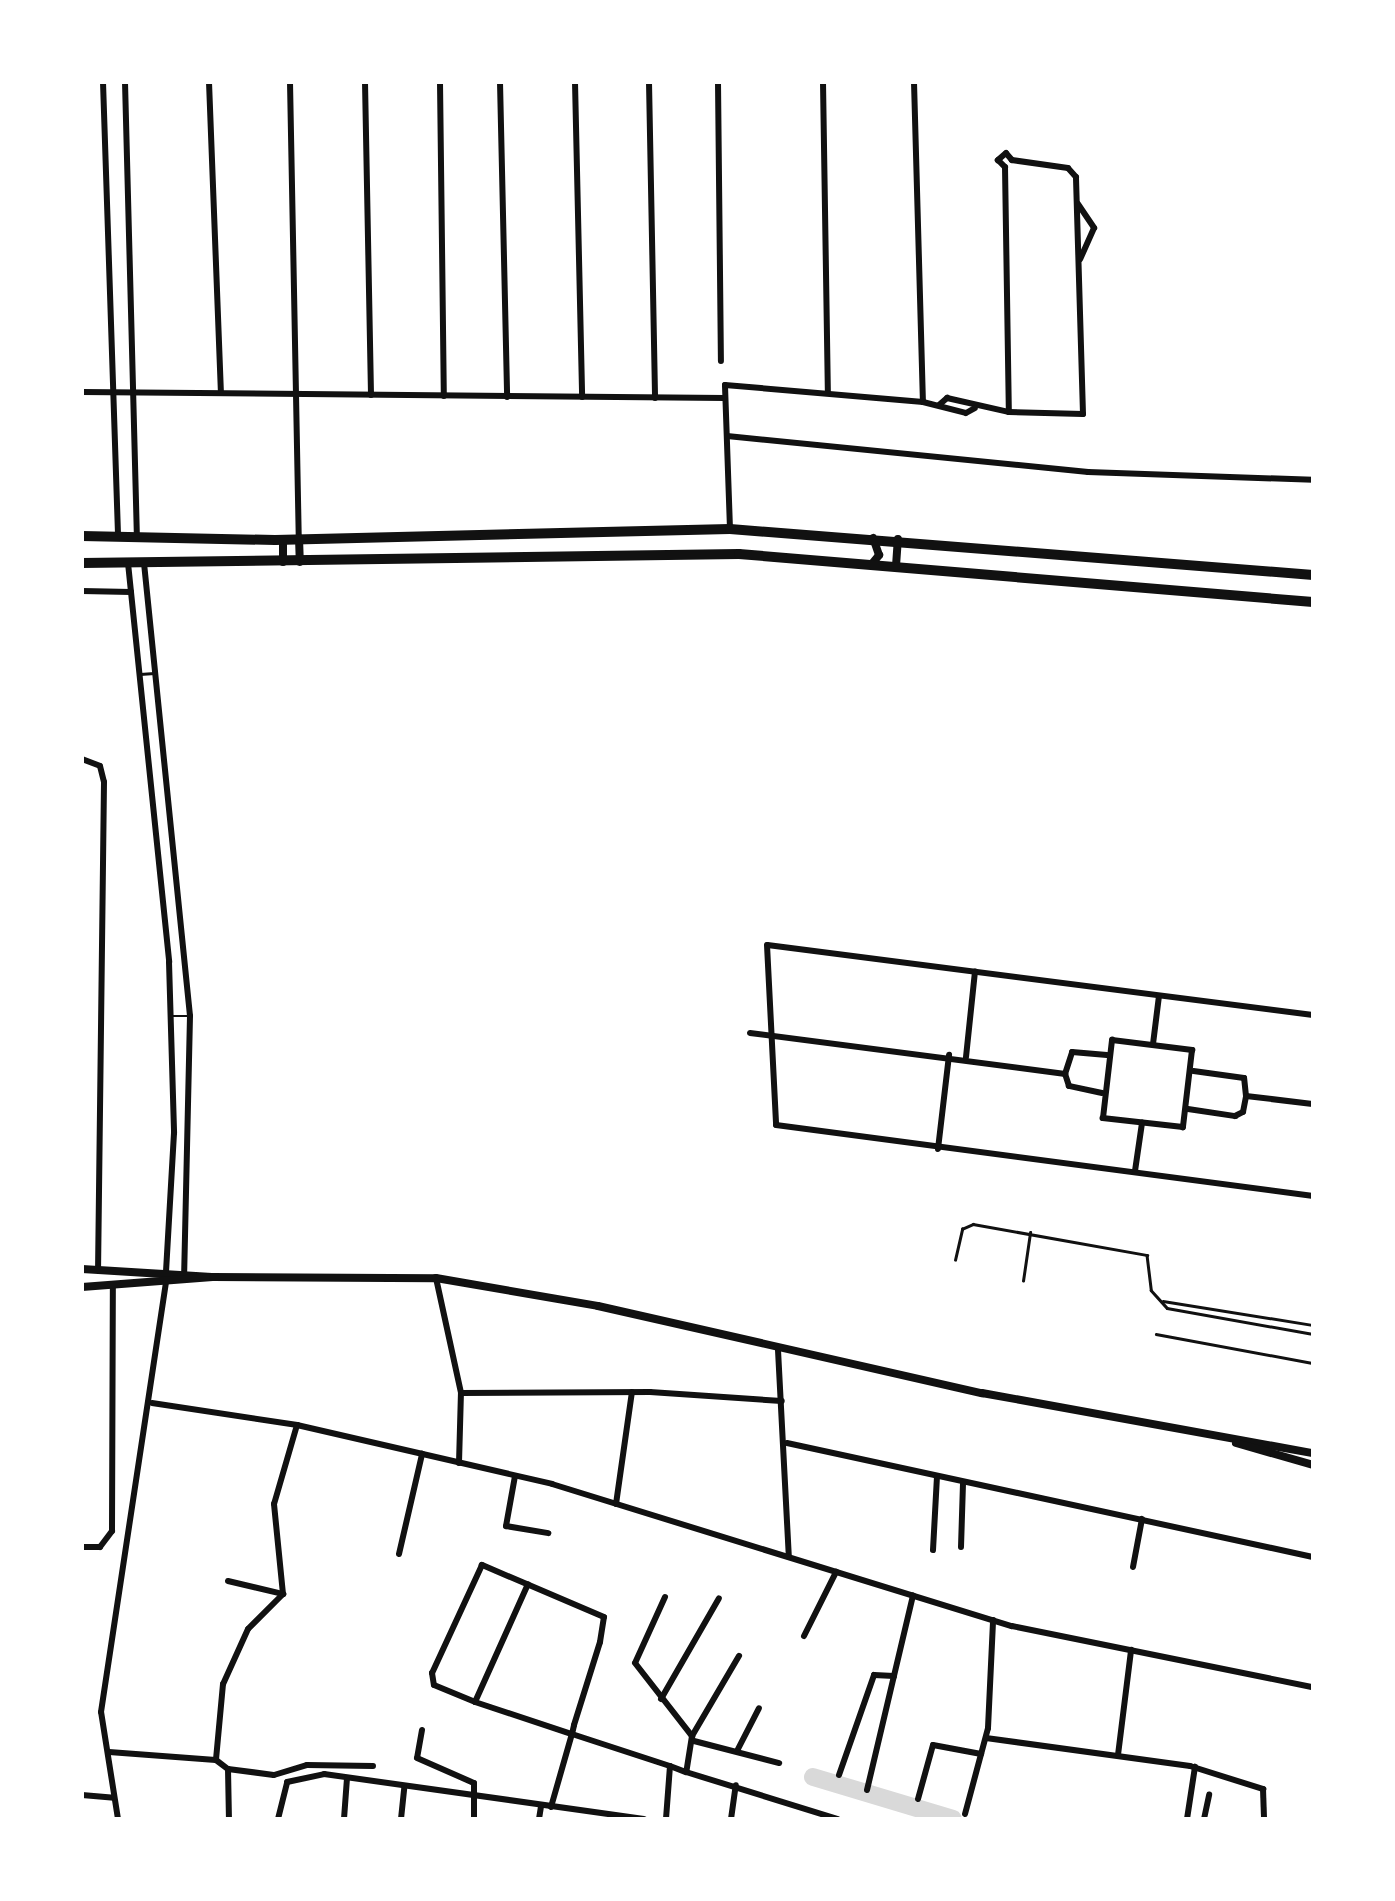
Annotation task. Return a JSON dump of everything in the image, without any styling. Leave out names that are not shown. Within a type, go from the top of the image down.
[{"type":"main road","points":[[82,536],[283,539],[730,529],[898,539],[1313,575]]},
{"type":"main road","points":[[299,538],[300,562]]},
{"type":"main road","points":[[871,565],[879,555],[873,538]]},
{"type":"main road","points":[[283,539],[283,562]]},
{"type":"main road","points":[[896,566],[898,539]]},
{"type":"main road","points":[[82,563],[739,554],[1313,602]]},
{"type":"main road","points":[[82,1269],[175,1272],[213,1277],[436,1278],[598,1306],[778,1350],[1236,1443],[1313,1454]]},
{"type":"main road","points":[[140,1271],[140,1285]]},
{"type":"main road","points":[[82,1287],[172,1283],[213,1277]]},
{"type":"main road","points":[[1236,1443],[1313,1465]]},
{"type":"street","points":[[103,82],[112,391],[127,536]]},
{"type":"street","points":[[125,82],[129,390],[127,536]]},
{"type":"street","points":[[209,82],[221,393]]},
{"type":"street","points":[[290,82],[299,538]]},
{"type":"street","points":[[365,82],[370,395]]},
{"type":"street","points":[[440,82],[444,396]]},
{"type":"street","points":[[500,82],[507,397]]},
{"type":"street","points":[[575,82],[582,397]]},
{"type":"street","points":[[649,82],[654,398]]},
{"type":"street","points":[[718,82],[721,362]]},
{"type":"street","points":[[822,82],[828,391]]},
{"type":"street","points":[[915,82],[923,402]]},
{"type":"street","points":[[939,405],[947,398],[975,408],[1009,412],[1083,414],[1077,204],[1072,169],[1012,160],[1000,154],[1005,167],[1009,412]]},
{"type":"street","points":[[1005,167],[1012,160]]},
{"type":"street","points":[[1077,204],[1094,228],[1079,260]]},
{"type":"street","points":[[730,529],[725,398],[728,384],[828,391],[923,402],[966,413],[975,408]]},
{"type":"street","points":[[82,392],[129,390],[725,398]]},
{"type":"street","points":[[727,436],[1088,472],[1313,480]]},
{"type":"street","points":[[135,563],[131,592],[152,772],[162,809],[177,961],[188,1016],[175,1272]]},
{"type":"street","points":[[135,563],[165,775],[162,809],[177,961],[174,1016],[175,1272]]},
{"type":"street","points":[[82,592],[131,592]]},
{"type":"street","points":[[82,759],[100,766],[104,782],[97,1269]]},
{"type":"street","points":[[152,772],[165,775]]},
{"type":"street","points":[[1313,1015],[767,945],[767,1034],[776,1125],[939,1149],[1135,1171],[1313,1196]]},
{"type":"street","points":[[965,1057],[975,971]]},
{"type":"street","points":[[1153,1044],[1159,996]]},
{"type":"street","points":[[751,1033],[965,1057],[1065,1074]]},
{"type":"street","points":[[1112,1040],[1153,1044],[1192,1050],[1188,1109],[1183,1127],[1103,1118],[1102,1093],[1107,1055],[1112,1040]]},
{"type":"street","points":[[1102,1093],[1069,1086],[1065,1074],[1072,1052],[1107,1055]]},
{"type":"street","points":[[939,1149],[949,1055]]},
{"type":"street","points":[[1188,1109],[1235,1116],[1243,1112],[1246,1096],[1244,1078],[1192,1071]]},
{"type":"street","points":[[1246,1096],[1313,1104]]},
{"type":"street","points":[[1135,1171],[1142,1123]]},
{"type":"street","points":[[436,1278],[461,1393],[459,1463]]},
{"type":"street","points":[[118,1819],[101,1712],[172,1283]]},
{"type":"street","points":[[82,1547],[100,1547],[112,1531],[113,1287]]},
{"type":"street","points":[[778,1350],[786,1443],[789,1557]]},
{"type":"street","points":[[461,1393],[632,1392],[782,1401]]},
{"type":"street","points":[[616,1504],[632,1392]]},
{"type":"street","points":[[152,1403],[297,1426],[515,1476],[616,1504],[993,1620],[1313,1687]]},
{"type":"street","points":[[283,1594],[274,1504],[297,1426]]},
{"type":"street","points":[[786,1443],[1313,1557]]},
{"type":"street","points":[[399,1554],[422,1454]]},
{"type":"street","points":[[515,1476],[506,1526],[548,1533]]},
{"type":"street","points":[[933,1550],[937,1477]]},
{"type":"street","points":[[961,1547],[963,1482]]},
{"type":"street","points":[[1133,1567],[1142,1520]]},
{"type":"street","points":[[551,1807],[572,1734],[604,1618],[488,1565],[477,1567],[432,1673],[434,1685],[475,1702],[572,1734],[670,1766],[838,1819]]},
{"type":"street","points":[[804,1636],[836,1572]]},
{"type":"street","points":[[228,1581],[283,1594]]},
{"type":"street","points":[[475,1702],[528,1584]]},
{"type":"street","points":[[216,1760],[223,1684],[248,1629],[283,1594]]},
{"type":"street","points":[[867,1790],[913,1595]]},
{"type":"street","points":[[665,1597],[635,1663],[693,1738],[779,1763]]},
{"type":"street","points":[[661,1699],[719,1598]]},
{"type":"street","points":[[965,1814],[986,1738],[993,1620]]},
{"type":"street","points":[[1118,1755],[1131,1650]]},
{"type":"street","points":[[689,1772],[693,1738],[738,1656]]},
{"type":"street","points":[[839,1775],[874,1675],[894,1676]]},
{"type":"street","points":[[737,1751],[759,1707]]},
{"type":"street","points":[[422,1730],[420,1763],[474,1783],[477,1795],[474,1819]]},
{"type":"street","points":[[986,1738],[1195,1767],[1263,1788],[1264,1819]]},
{"type":"street","points":[[918,1799],[933,1745],[981,1754]]},
{"type":"street","points":[[109,1752],[216,1760],[228,1769],[274,1775],[307,1765],[373,1766]]},
{"type":"street","points":[[666,1819],[670,1766]]},
{"type":"street","points":[[1187,1819],[1195,1767]]},
{"type":"street","points":[[228,1769],[229,1819]]},
{"type":"street","points":[[278,1819],[287,1782],[311,1775],[644,1819]]},
{"type":"street","points":[[344,1819],[348,1779]]},
{"type":"street","points":[[731,1819],[736,1785]]},
{"type":"street","points":[[401,1819],[404,1788]]},
{"type":"street","points":[[82,1795],[114,1798]]},
{"type":"street","points":[[1204,1819],[1209,1795]]},
{"type":"street","points":[[539,1819],[541,1806]]},
{"type":"lane","points":[[142,674],[152,673]]},
{"type":"lane","points":[[174,1016],[188,1016]]},
{"type":"lane","points":[[955,1260],[966,1226],[1030,1233],[1150,1256],[1150,1290],[1167,1308],[1313,1334]]},
{"type":"lane","points":[[1023,1280],[1030,1233]]},
{"type":"lane","points":[[1163,1301],[1313,1325]]},
{"type":"lane","points":[[1156,1334],[1313,1363]]},
{"type":"waterway","points":[[813,1777],[953,1819]]}]
